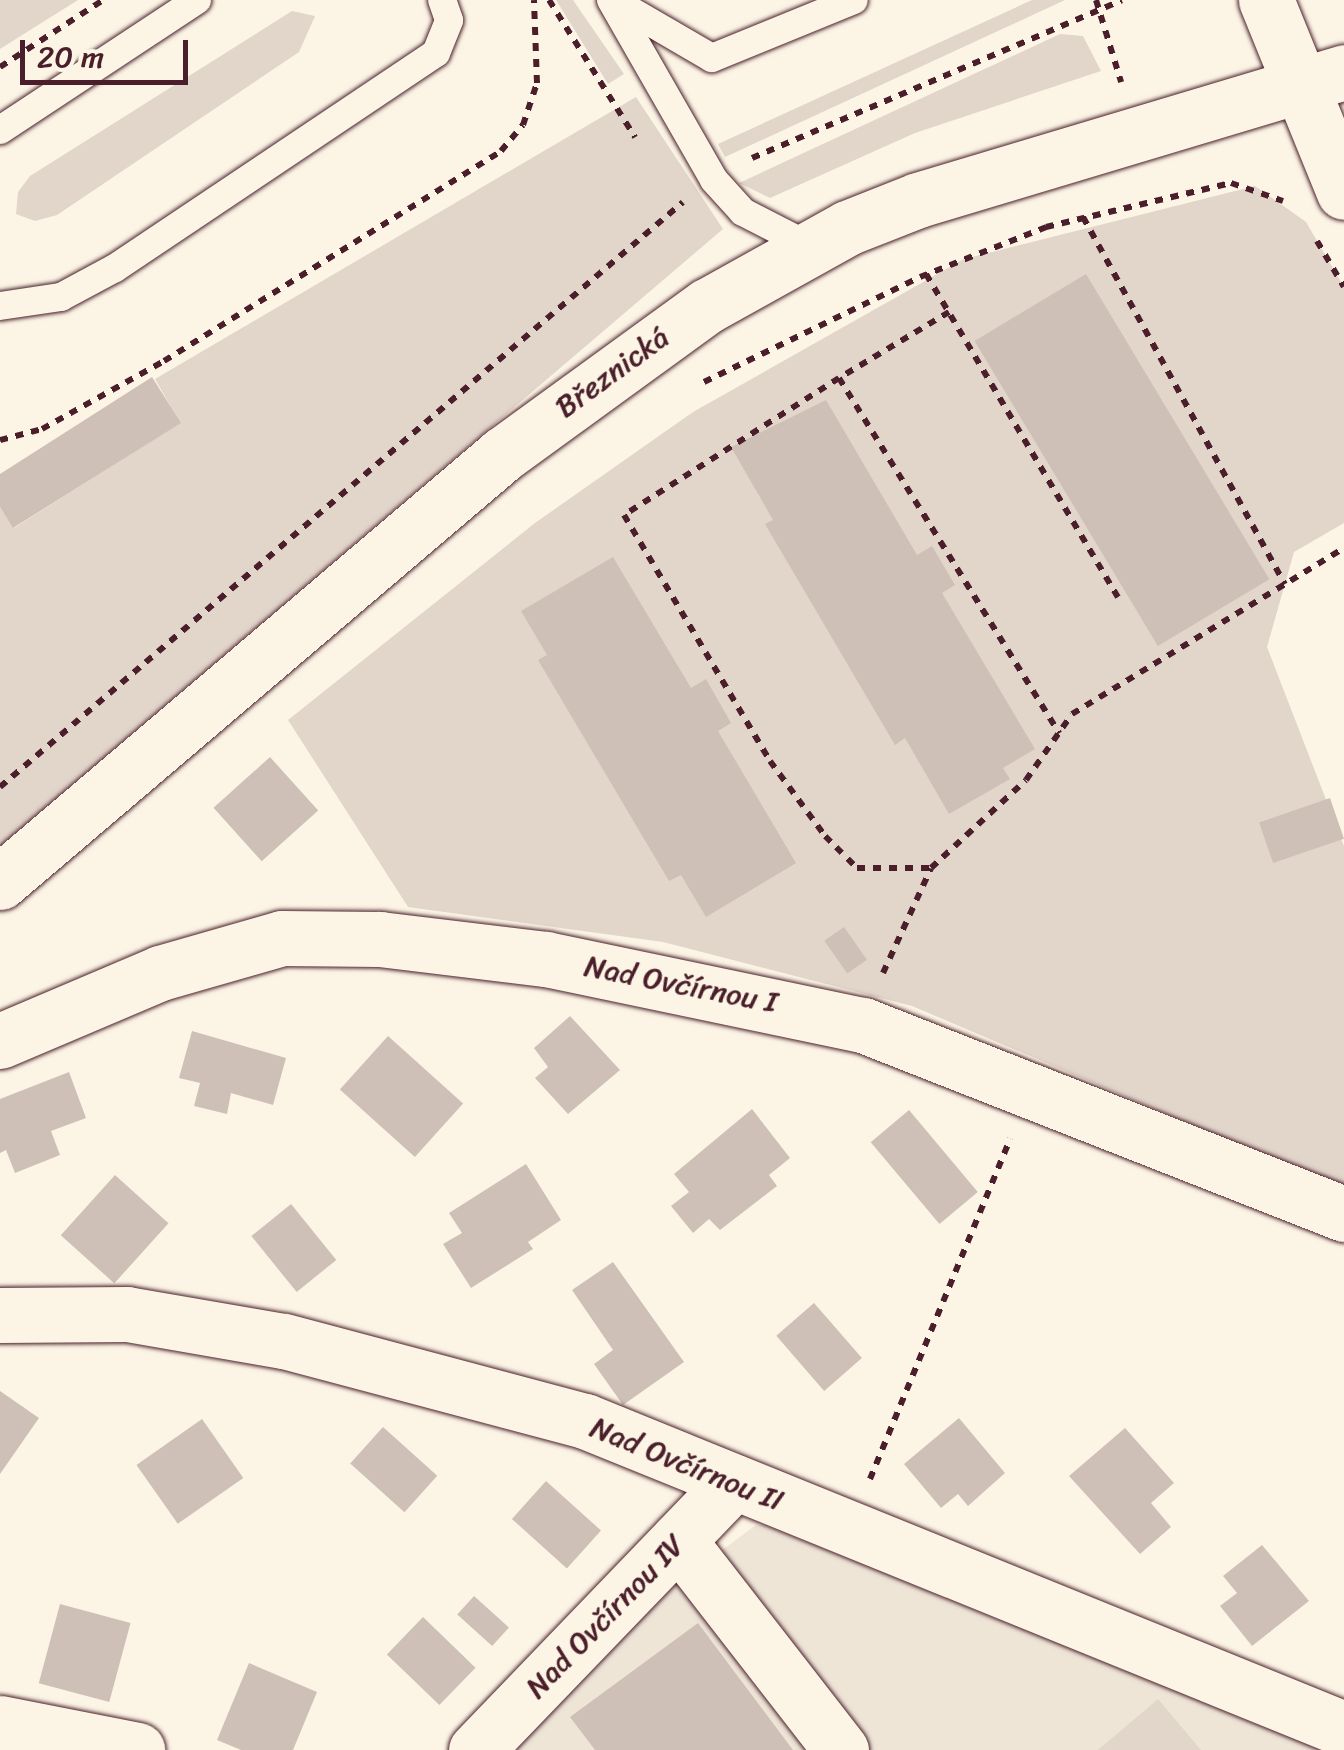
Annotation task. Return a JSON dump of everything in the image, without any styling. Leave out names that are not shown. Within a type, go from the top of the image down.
[{"type":"street","points":[[1266,0],[1323,78],[1325,207]]},
{"type":"street","name":"Březnická","points":[[0,882],[541,424],[651,342],[811,247],[991,175],[1323,78]]},
{"type":"street","name":"Nad Ovčírnou I","points":[[0,1041],[222,952],[329,936],[605,968],[863,1025],[1344,1214]]},
{"type":"street","name":"Nad Ovčírnou II","points":[[0,1314],[127,1314],[284,1341],[586,1421],[848,1532],[1344,1729]]},
{"type":"street","name":"Nad Ovčírnou IV","points":[[476,1750],[734,1482]]},
{"type":"street","points":[[678,1540],[841,1750]]},
{"type":"street","points":[[0,1723],[136,1750]]},
{"type":"lane","points":[[0,130],[197,0]]},
{"type":"lane","points":[[0,306],[60,297],[115,268],[436,53],[449,20],[442,0]]},
{"type":"lane","points":[[612,0],[712,58],[854,0]]},
{"type":"lane","points":[[612,0],[714,180],[743,212],[811,247]]},
{"type":"path","points":[[0,66],[104,0]]},
{"type":"path","points":[[0,440],[42,429],[164,361],[501,151],[523,125],[537,83],[534,0]]},
{"type":"path","points":[[549,0],[638,142]]},
{"type":"path","points":[[1098,4],[1122,0]]},
{"type":"path","points":[[688,393],[926,274],[1083,217],[1231,183],[1260,187],[1290,208]]},
{"type":"path","points":[[668,190],[678,205]]},
{"type":"path","points":[[1325,207],[1344,287]]},
{"type":"path","points":[[1083,217],[1285,584]]},
{"type":"path","points":[[926,274],[1118,597]]},
{"type":"path","points":[[930,868],[857,868],[825,836],[770,760],[624,516],[838,378],[949,312]]},
{"type":"path","points":[[838,378],[1059,733]]},
{"type":"path","points":[[0,787],[470,386]]},
{"type":"path","points":[[863,1025],[930,868],[1026,780],[1072,714],[1344,548]]},
{"type":"path","points":[[848,1532],[1029,1092]]},
{"type":"shaded area","points":[[0,0],[78,0],[0,49]]},
{"type":"shaded area","points":[[556,0],[573,0],[624,74],[608,84]]},
{"type":"shaded area","points":[[1032,0],[1065,0],[725,157],[718,144]]},
{"type":"shaded area","points":[[292,11],[315,16],[299,52],[57,215],[35,221],[16,214],[18,192],[30,176]]},
{"type":"shaded area","points":[[1060,34],[1083,36],[1101,71],[915,133],[770,198],[739,183]]},
{"type":"shaded area","points":[[636,97],[723,229],[0,846],[0,507],[14,528],[180,423],[155,379]]},
{"type":"shaded area","points":[[1255,186],[1306,222],[1344,287],[1344,523],[1294,552],[1267,647],[1344,846],[1344,1189],[912,1006],[663,942],[408,907],[288,720],[535,523],[693,412],[964,259]]},
{"type":"shaded area","points":[[756,1525],[781,1525],[1344,1750],[504,1750],[636,1614]]},
{"type":"shaded area","points":[[1158,1699],[1201,1750],[1098,1750]]},
{"type":"building","points":[[1086,274],[1269,579],[1158,646],[975,341]]},
{"type":"building","points":[[152,377],[181,423],[13,528],[0,507],[0,474]]},
{"type":"building","points":[[826,400],[917,555],[932,546],[955,585],[942,593],[1035,749],[1003,768],[1010,779],[949,814],[905,738],[895,745],[765,524],[773,520],[731,447]]},
{"type":"building","points":[[613,557],[691,688],[706,679],[731,723],[718,731],[796,863],[706,917],[681,875],[669,881],[538,660],[547,655],[521,611]]},
{"type":"building","points":[[270,757],[318,811],[262,861],[214,808]]},
{"type":"building","points":[[1330,798],[1344,839],[1273,863],[1259,822]]},
{"type":"building","points":[[844,927],[867,960],[847,974],[824,941]]},
{"type":"building","points":[[570,1016],[620,1070],[568,1114],[535,1078],[548,1067],[534,1048]]},
{"type":"building","points":[[192,1031],[286,1058],[273,1105],[231,1093],[227,1114],[194,1106],[200,1083],[179,1078]]},
{"type":"building","points":[[388,1036],[463,1104],[415,1157],[340,1090]]},
{"type":"building","points":[[69,1072],[86,1118],[51,1131],[60,1155],[15,1173],[6,1150],[0,1153],[0,1099]]},
{"type":"building","points":[[752,1109],[790,1158],[769,1175],[777,1186],[720,1230],[709,1219],[693,1233],[671,1206],[689,1192],[674,1174]]},
{"type":"building","points":[[909,1110],[978,1192],[939,1224],[871,1142]]},
{"type":"building","points":[[526,1164],[561,1220],[528,1242],[533,1249],[471,1288],[443,1244],[462,1233],[449,1213]]},
{"type":"building","points":[[115,1175],[169,1223],[114,1283],[61,1235]]},
{"type":"building","points":[[291,1204],[336,1260],[297,1292],[251,1236]]},
{"type":"building","points":[[613,1262],[684,1362],[623,1405],[594,1364],[613,1350],[572,1290]]},
{"type":"building","points":[[814,1303],[862,1358],[824,1391],[776,1336]]},
{"type":"building","points":[[0,1391],[39,1418],[0,1474]]},
{"type":"building","points":[[959,1418],[1005,1473],[968,1506],[958,1494],[941,1508],[904,1464]]},
{"type":"building","points":[[202,1419],[243,1478],[178,1524],[136,1465]]},
{"type":"building","points":[[383,1427],[437,1476],[404,1512],[350,1463]]},
{"type":"building","points":[[1125,1428],[1174,1483],[1151,1503],[1171,1527],[1140,1554],[1069,1476]]},
{"type":"building","points":[[546,1481],[601,1531],[567,1568],[512,1519]]},
{"type":"building","points":[[1262,1545],[1309,1601],[1252,1646],[1220,1606],[1237,1593],[1223,1576]]},
{"type":"building","points":[[474,1596],[509,1627],[492,1646],[457,1615]]},
{"type":"building","points":[[60,1604],[131,1623],[109,1702],[39,1683]]},
{"type":"building","points":[[423,1617],[476,1668],[439,1705],[387,1654]]},
{"type":"building","points":[[698,1623],[793,1750],[595,1750],[570,1717]]},
{"type":"building","points":[[249,1663],[317,1692],[293,1750],[241,1750],[217,1740]]}]
